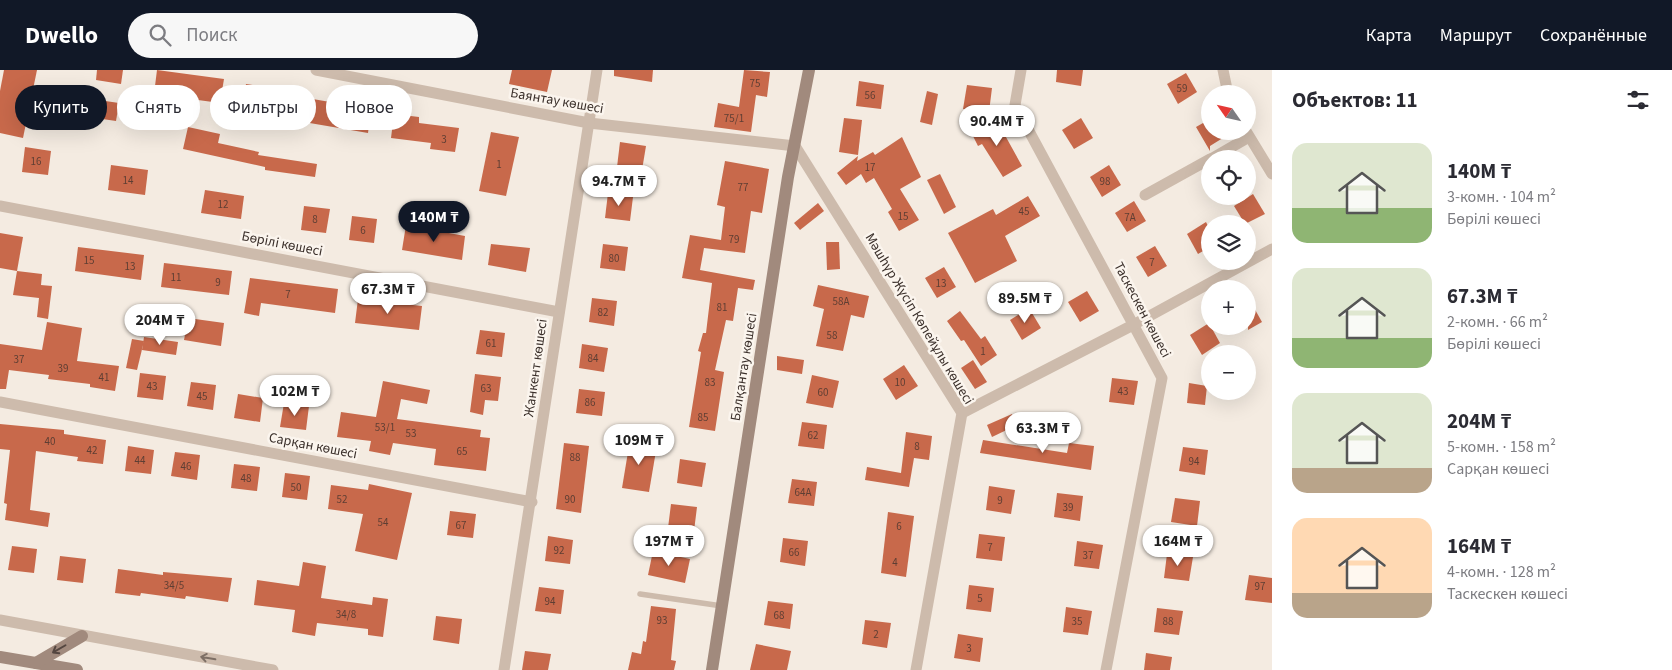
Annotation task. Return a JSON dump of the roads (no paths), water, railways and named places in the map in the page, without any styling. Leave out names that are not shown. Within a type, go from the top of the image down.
[{"type":"street","name":"Баянтау көшесі","points":[[316,70],[589,123],[795,146]]},
{"type":"street","name":"Жанкент көшесі","points":[[504,670],[532,502],[559,312],[597,70]]},
{"type":"street","name":"Балқантау көшесі","points":[[712,670],[788,176],[809,70]]},
{"type":"street","name":"Таскескен көшесі","points":[[1021,70],[1015,105],[1162,378],[1106,670]]},
{"type":"street","points":[[1223,70],[1226,85]]},
{"type":"street","points":[[1224,150],[1239,140]]},
{"type":"street","points":[[1252,140],[1272,174]]},
{"type":"street","name":"Мәшһүр Жүсіп Көпейұлы көшесі","points":[[795,146],[962,413],[916,670]]},
{"type":"street","points":[[1145,195],[1201,164]]},
{"type":"street","name":"Бөрілі көшесі","points":[[0,206],[559,312]]},
{"type":"street","points":[[962,413],[1133,325],[1272,250]]},
{"type":"street","name":"Сарқан көшесі","points":[[0,402],[532,502]]},
{"type":"street","points":[[0,620],[274,670]]},
{"type":"street","points":[[36,663],[82,636]]},
{"type":"street","points":[[0,657],[77,670]]},
{"type":"lane","points":[[640,594],[722,606]]}]
